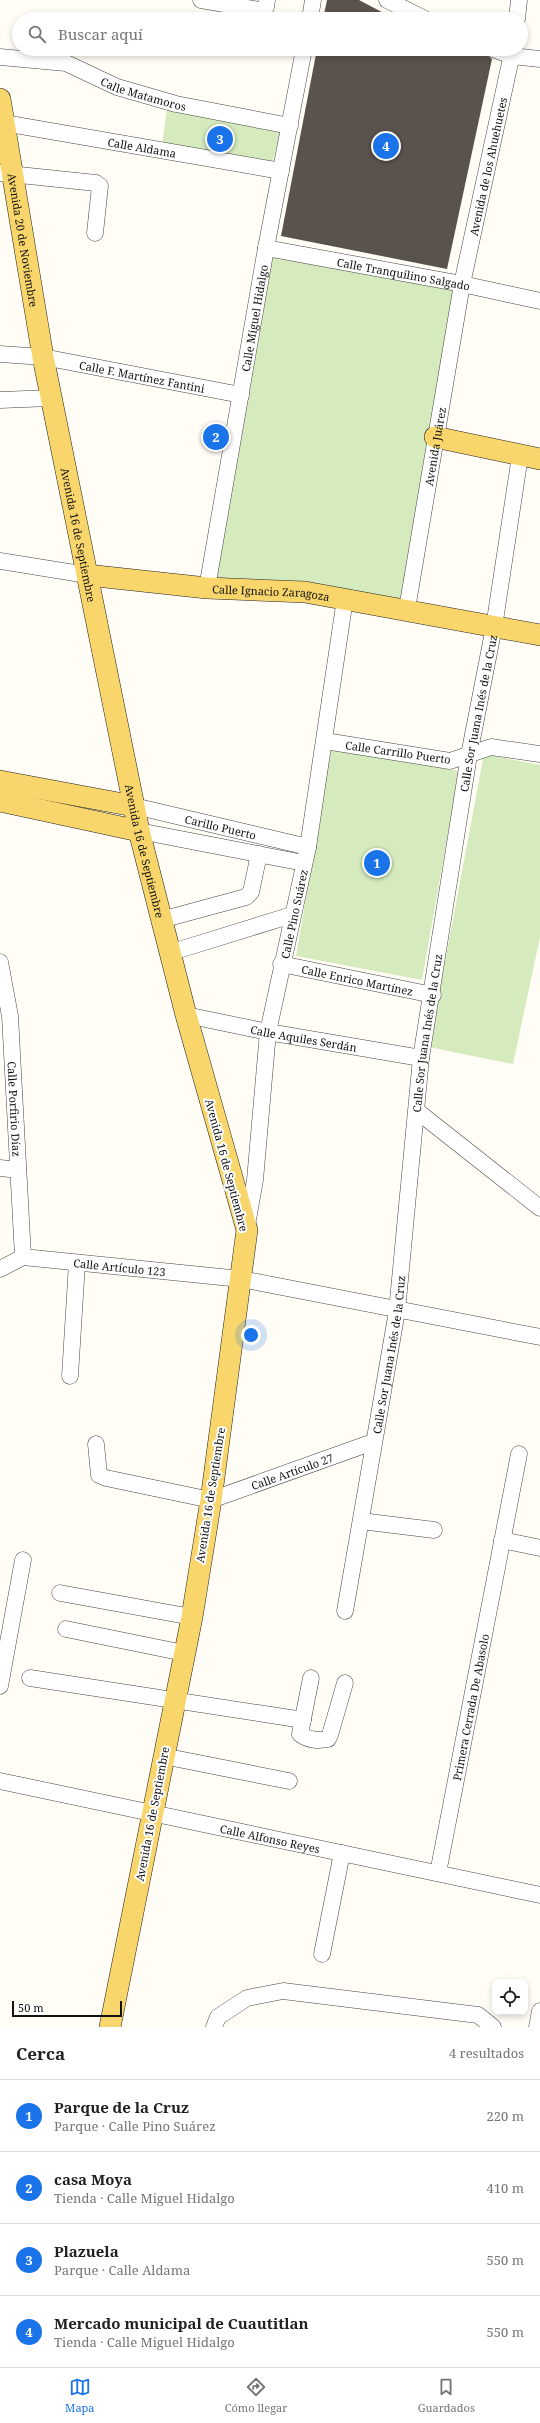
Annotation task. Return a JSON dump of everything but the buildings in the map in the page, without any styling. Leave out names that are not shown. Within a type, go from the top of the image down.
[{"type":"main road","name":"Avenida 20 de Noviembre","points":[[0,98],[4,123],[6,174],[43,357]]},
{"type":"main road","name":"Avenida 16 de Septiembre","points":[[43,357],[139,831],[160,920],[247,1230],[242,1279],[211,1500],[192,1617],[174,1699],[110,2027]]},
{"type":"main road","points":[[435,437],[540,459]]},
{"type":"main road","name":"Calle Ignacio Zaragoza","points":[[87,575],[207,588],[304,592],[540,635]]},
{"type":"main road","points":[[0,781],[134,806]]},
{"type":"main road","points":[[0,801],[139,831]]},
{"type":"street","points":[[201,0],[259,10],[266,7],[266,0]]},
{"type":"street","points":[[311,12],[313,0]]},
{"type":"street","points":[[387,0],[411,12]]},
{"type":"street","points":[[518,12],[519,0]]},
{"type":"street","name":"Calle Miguel Hidalgo","points":[[207,588],[266,248],[303,56]]},
{"type":"street","name":"Avenida de los Ahuehuetes","points":[[462,284],[511,56]]},
{"type":"street","points":[[528,56],[540,58]]},
{"type":"street","name":"Calle Matamoros","points":[[0,57],[66,63],[124,89],[176,104],[290,126]]},
{"type":"street","name":"Calle Aldama","points":[[4,123],[281,171]]},
{"type":"street","points":[[6,174],[96,183],[100,186],[95,233]]},
{"type":"street","name":"Calle Tranquilino Salgado","points":[[266,248],[462,284],[540,301]]},
{"type":"street","name":"Avenida Juárez","points":[[407,610],[462,284]]},
{"type":"street","name":"Calle F. Martínez Fantini","points":[[0,354],[43,357],[241,395]]},
{"type":"street","points":[[0,400],[51,398]]},
{"type":"street","name":"Calle Sor Juana Inés de la Cruz","points":[[346,1611],[373,1442],[397,1311],[421,1058],[433,995],[469,756],[494,627],[520,456]]},
{"type":"street","name":"Calle Ignacio Zaragoza","points":[[0,561],[87,575]]},
{"type":"street","name":"Calle Pino Suárez","points":[[247,1230],[255,1180],[268,1032],[281,964],[308,847],[345,599]]},
{"type":"street","name":"Calle Carrillo Puerto","points":[[325,741],[450,761],[469,756],[483,748],[491,747],[540,754]]},
{"type":"street","name":"Carillo Puerto","points":[[134,806],[308,847]]},
{"type":"street","name":"Carillo Puerto","points":[[139,831],[304,863]]},
{"type":"street","points":[[160,920],[246,897],[251,892],[258,854]]},
{"type":"street","points":[[169,953],[292,915]]},
{"type":"street","name":"Calle Porfirio Díaz","points":[[0,962],[10,1016],[7,1078],[18,1170],[23,1257]]},
{"type":"street","name":"Calle Enrico Martínez","points":[[281,964],[433,995]]},
{"type":"street","name":"Calle Aquiles Serdán","points":[[186,1015],[268,1032],[421,1058]]},
{"type":"street","points":[[417,1111],[500,1174],[540,1208]]},
{"type":"street","points":[[0,1168],[18,1170]]},
{"type":"street","points":[[0,1269],[23,1257]]},
{"type":"street","name":"Calle Artículo 123","points":[[23,1257],[242,1279],[397,1311],[540,1337]]},
{"type":"street","points":[[70,1376],[77,1263]]},
{"type":"street","name":"Calle Artículo 27","points":[[211,1500],[373,1442]]},
{"type":"street","points":[[96,1444],[96,1469],[99,1475],[106,1478],[211,1500]]},
{"type":"street","name":"Primera Cerrada De Abasolo","points":[[438,1873],[518,1454]]},
{"type":"street","points":[[361,1521],[434,1530]]},
{"type":"street","points":[[502,1540],[540,1548]]},
{"type":"street","points":[[0,1686],[23,1560]]},
{"type":"street","points":[[60,1594],[192,1617]]},
{"type":"street","points":[[66,1629],[184,1653]]},
{"type":"street","points":[[30,1678],[303,1720]]},
{"type":"street","points":[[311,1678],[300,1734],[304,1737],[322,1740],[328,1739],[345,1683]]},
{"type":"street","points":[[163,1756],[289,1781]]},
{"type":"street","name":"Calle Alfonso Reyes","points":[[0,1781],[540,1895]]},
{"type":"street","points":[[322,1954],[342,1853]]},
{"type":"street","points":[[214,2027],[218,2017],[247,1998],[283,1991],[478,2015],[493,2027]]},
{"type":"street","points":[[537,2027],[540,2011]]},
{"type":"green space","points":[[167,109],[280,132],[272,165],[162,145]]},
{"type":"green space","points":[[266,248],[462,284],[407,609],[207,588]]},
{"type":"green space","points":[[331,750],[459,771],[422,980],[296,956]]},
{"type":"green space","points":[[484,754],[540,765],[540,937],[513,1064],[429,1047]]},
{"type":"place","name":"Plazuela","points":[[220,139]]},
{"type":"place","name":"Mercado municipal de Cuautitlan","points":[[386,146]]},
{"type":"place","name":"casa Moya","points":[[216,437]]},
{"type":"place","name":"Parque de la Cruz","points":[[377,863]]}]
